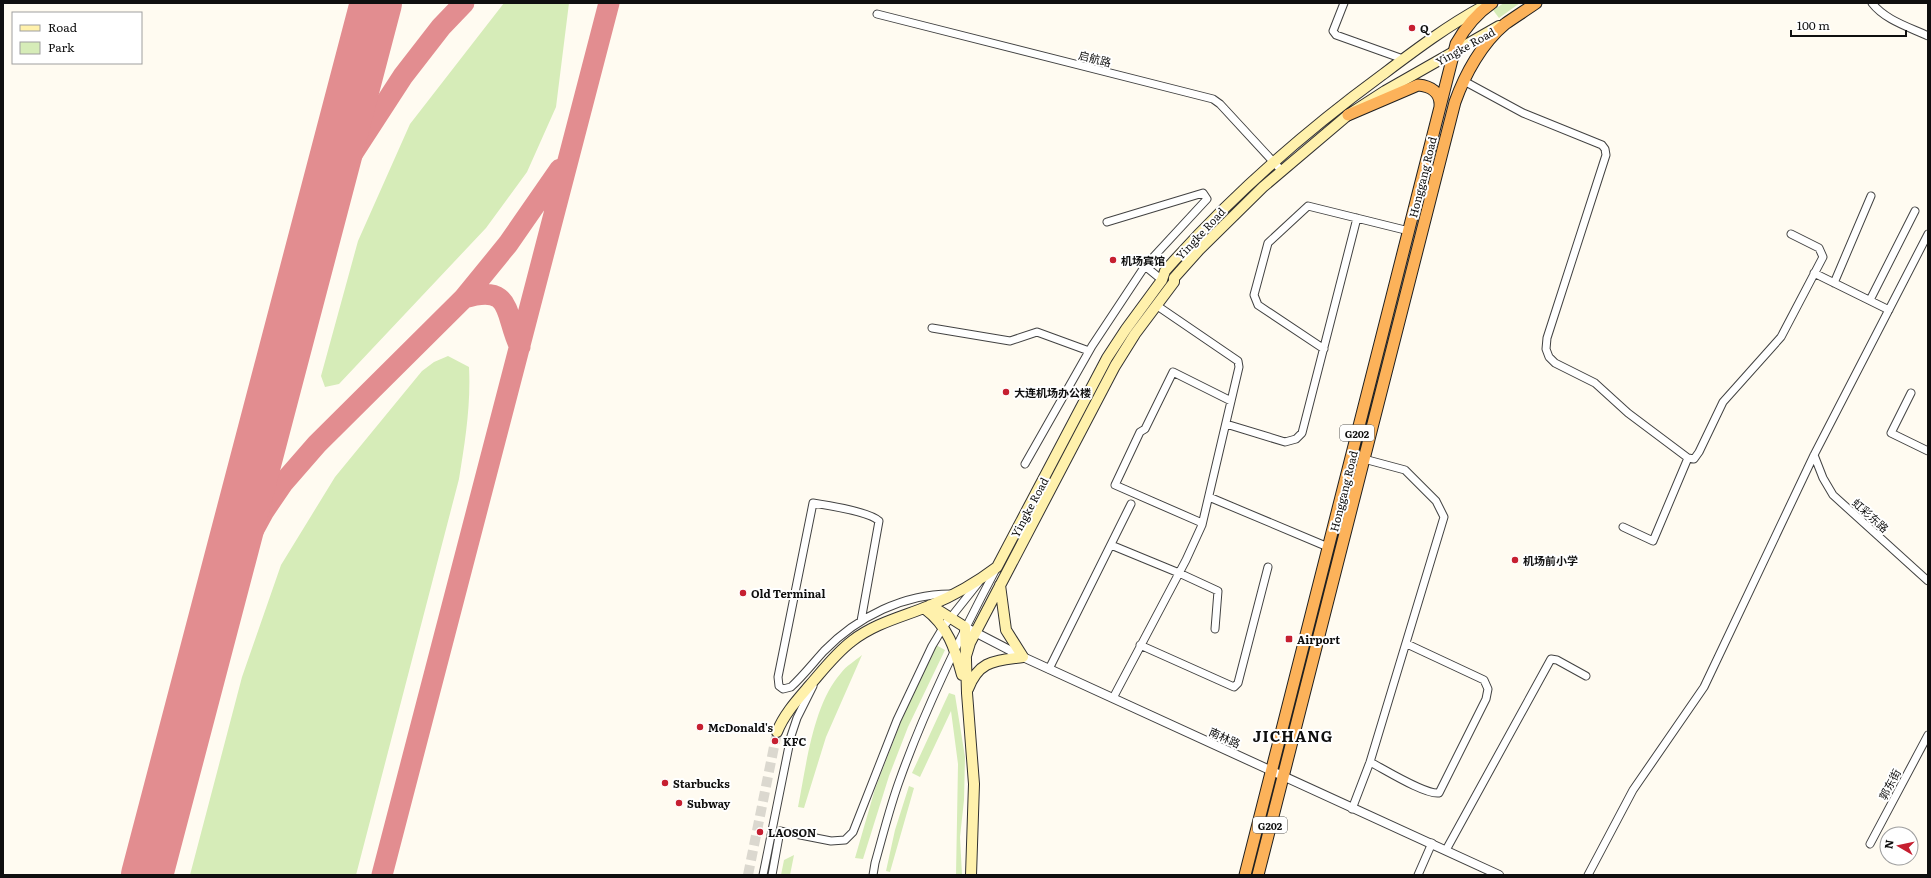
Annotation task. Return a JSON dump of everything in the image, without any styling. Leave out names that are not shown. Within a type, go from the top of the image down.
[{"type":"highway","name":"Honggang Road","points":[[1245,875],[1456,44],[1469,22],[1491,3]]},
{"type":"highway","name":"Yingke Road","points":[[1515,18],[1536,3]]},
{"type":"highway","name":"Honggang Road","points":[[1258,875],[1455,102],[1464,81],[1493,36],[1515,18]]},
{"type":"highway","points":[[1348,115],[1418,85],[1425,86],[1435,92],[1440,101],[1440,107]]},
{"type":"main road","name":"Yingke Road","points":[[777,732],[791,708],[821,672],[852,641],[877,626],[927,607],[981,580],[997,567],[1107,358],[1162,280],[1165,271],[1192,240],[1273,162],[1317,124],[1403,59],[1458,20],[1491,3]]},
{"type":"main road","name":"Yingke Road","points":[[966,656],[975,633],[1099,395],[1119,359],[1174,282],[1174,278],[1199,250],[1281,170],[1348,115],[1385,91],[1515,18]]},
{"type":"main road","points":[[967,693],[978,670],[986,664],[998,660],[1022,657],[1006,630],[1000,585]]},
{"type":"main road","points":[[927,607],[947,622],[965,627],[967,693],[974,784],[971,875]]},
{"type":"main road","points":[[947,622],[967,693]]},
{"type":"street","points":[[1344,3],[1333,30],[1336,35],[1403,59]]},
{"type":"street","points":[[1872,3],[1879,11],[1888,17],[1928,36]]},
{"type":"street","name":"启航路","points":[[877,14],[1213,99],[1220,104],[1281,170]]},
{"type":"street","points":[[1464,81],[1523,113],[1602,145],[1605,149],[1606,155],[1547,338],[1546,349],[1549,357],[1555,363],[1596,383],[1628,413],[1688,458],[1694,459],[1699,452],[1723,402],[1781,337],[1823,256],[1819,248],[1791,234]]},
{"type":"street","points":[[1025,464],[1089,351],[1145,266],[1207,199],[1203,193],[1107,222]]},
{"type":"street","points":[[1834,283],[1871,196]]},
{"type":"street","points":[[1324,349],[1258,305],[1254,295],[1268,243],[1308,206],[1409,231]]},
{"type":"street","points":[[1870,300],[1915,211]]},
{"type":"street","points":[[1226,424],[1285,442],[1296,440],[1302,433],[1357,218]]},
{"type":"street","points":[[1588,875],[1633,790],[1704,687],[1814,455],[1928,234]]},
{"type":"street","points":[[1145,266],[1162,280]]},
{"type":"street","points":[[1814,273],[1889,310]]},
{"type":"street","points":[[1113,698],[1179,572],[1202,523],[1239,367],[1238,361],[1156,306]]},
{"type":"street","points":[[932,328],[1010,341],[1037,332],[1089,351]]},
{"type":"street","points":[[1202,523],[1115,485],[1140,432],[1145,429],[1172,372],[1231,401]]},
{"type":"street","points":[[1911,393],[1891,434],[1928,451]]},
{"type":"street","name":"虹彩东路","points":[[1814,455],[1823,478],[1833,495],[1928,581]]},
{"type":"street","points":[[1623,527],[1652,541],[1688,458]]},
{"type":"street","points":[[1352,809],[1370,762],[1407,644],[1422,588],[1444,517],[1436,501],[1405,470],[1364,459]]},
{"type":"street","points":[[1209,497],[1328,547]]},
{"type":"street","name":"Yingke Road","points":[[861,621],[879,521],[874,517],[845,509],[813,503],[778,677],[780,688],[786,690],[792,687],[825,650],[861,621],[871,615],[919,597],[953,594]]},
{"type":"street","points":[[1049,669],[1131,504]]},
{"type":"street","points":[[1111,545],[1179,572],[1218,591],[1215,628]]},
{"type":"street","points":[[872,875],[874,863],[899,781],[917,734],[965,627],[997,567]]},
{"type":"street","points":[[1140,645],[1234,687],[1238,683],[1268,567]]},
{"type":"street","points":[[772,875],[780,831],[831,841],[845,840],[854,832],[897,720],[932,646],[947,622],[981,580]]},
{"type":"street","name":"南林路","points":[[965,627],[1022,657],[1499,875]]},
{"type":"street","points":[[1370,762],[1422,789],[1434,794],[1439,793],[1486,699],[1488,689],[1484,680],[1407,644]]},
{"type":"street","points":[[1446,850],[1551,659],[1557,660],[1586,676]]},
{"type":"street","points":[[763,875],[792,731],[797,718],[821,672]]},
{"type":"street","name":"郭东街","points":[[1870,844],[1928,734]]},
{"type":"street","points":[[1418,875],[1432,844]]},
{"type":"green space","points":[[504,3],[569,3],[556,107],[527,172],[486,228],[339,384],[325,387],[321,376],[358,241],[410,124]]},
{"type":"green space","points":[[1504,3],[1520,3],[1499,18],[1493,10]]},
{"type":"green space","points":[[448,356],[469,367],[468,409],[459,479],[356,875],[190,875],[242,677],[281,565],[335,477],[422,371],[434,362]]},
{"type":"green space","points":[[936,645],[945,650],[908,727],[889,776],[863,859],[855,858],[875,789],[904,714]]},
{"type":"green space","points":[[862,655],[826,737],[804,808],[798,807],[812,737],[817,718],[824,701],[831,686],[843,670]]},
{"type":"green space","points":[[949,693],[955,695],[965,757],[964,800],[960,837],[962,875],[956,875],[958,764],[951,711],[920,777],[912,773]]},
{"type":"green space","points":[[909,786],[914,788],[890,872],[886,871],[895,830]]},
{"type":"green space","points":[[794,855],[790,875],[781,875],[784,860]]},
{"type":"taxiway","points":[[301,284],[332,194],[351,156],[403,76],[441,27],[464,3]]},
{"type":"taxiway","points":[[382,875],[609,3]]},
{"type":"taxiway","points":[[222,588],[264,511],[283,483],[317,444],[464,298],[508,244],[560,169]]},
{"type":"taxiway","points":[[464,298],[480,294],[492,295],[499,298],[505,305],[520,347]]},
{"type":"runway","points":[[147,875],[376,3]]},
{"type":"tunnel","points":[[748,875],[777,732]]},
{"type":"place","name":"Q","points":[[1412,28]]},
{"type":"place","name":"机场宾馆","points":[[1113,260]]},
{"type":"place","name":"大连机场办公楼","points":[[1006,392]]},
{"type":"place","name":"机场前小学","points":[[1515,560]]},
{"type":"place","name":"Old Terminal","points":[[743,593]]},
{"type":"place","name":"Airport","points":[[1289,639]]},
{"type":"place","name":"McDonald's","points":[[700,727]]},
{"type":"place","name":"KFC","points":[[775,741]]},
{"type":"place","name":"Starbucks","points":[[665,783]]},
{"type":"place","name":"Subway","points":[[679,803]]},
{"type":"place","name":"LAOSON","points":[[760,832]]},
{"type":"district","name":"JICHANG","points":[[1293,735]]}]
